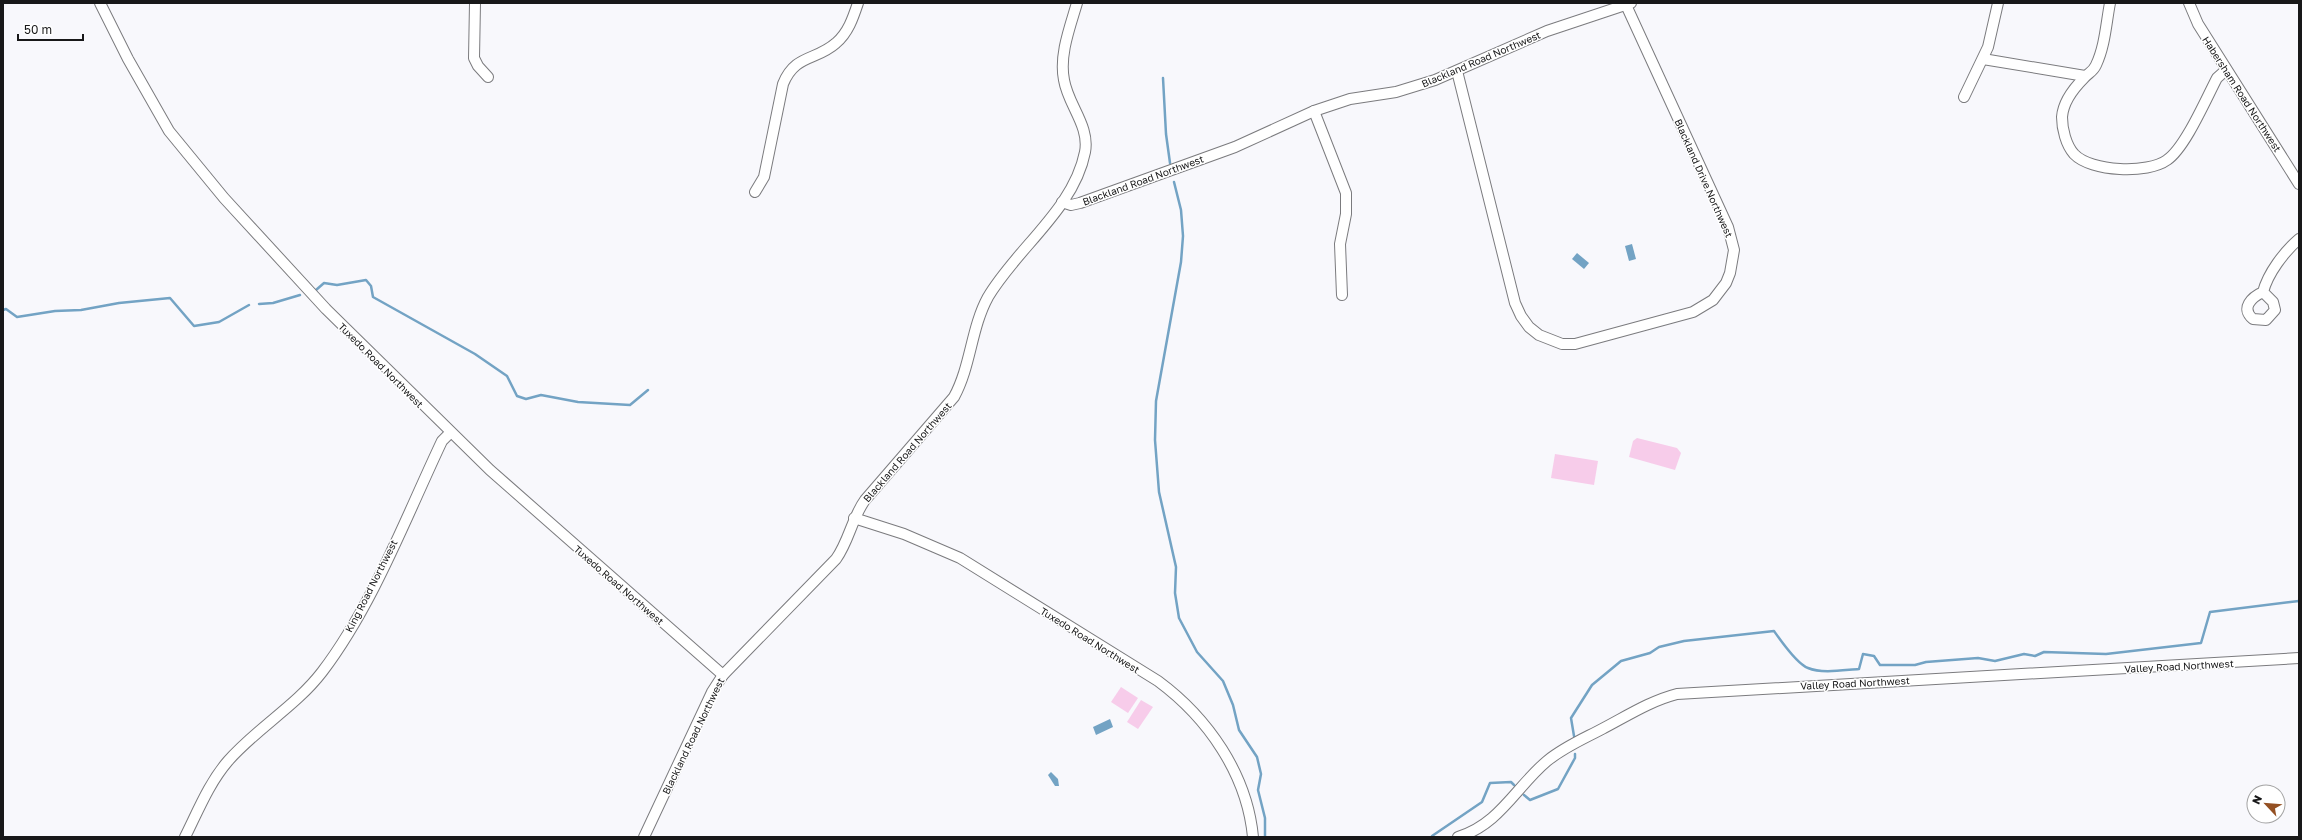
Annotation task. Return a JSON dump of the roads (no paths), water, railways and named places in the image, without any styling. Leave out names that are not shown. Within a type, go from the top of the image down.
[{"type":"street","name":"Tuxedo Road Northwest","points":[[100,3],[158,113],[186,155],[326,309],[450,433],[539,514],[723,675]]},
{"type":"street","points":[[475,3],[474,58],[482,72],[488,77]]},
{"type":"street","points":[[755,192],[764,177],[783,84],[788,73],[800,61],[823,52],[835,44],[845,34],[853,20],[858,3]]},
{"type":"street","points":[[1062,202],[1081,166],[1086,151],[1084,130],[1066,91],[1064,79],[1064,57],[1077,3]]},
{"type":"street","points":[[1964,97],[1988,47],[1998,3]]},
{"type":"street","points":[[2110,3],[2101,53],[2092,72],[2085,76],[2067,101],[2062,116],[2063,130],[2075,155],[2092,164],[2108,168],[2147,168],[2168,160],[2178,150],[2218,78],[2226,70]]},
{"type":"street","name":"Habersham Road Northwest","points":[[2189,3],[2198,24],[2299,184]]},
{"type":"street","name":"Blackland Road Northwest","points":[[644,837],[712,692],[723,675],[836,559],[845,544],[854,518],[865,500],[954,397],[963,378],[978,322],[988,297],[1062,202],[1071,205],[1080,203],[1235,147],[1314,111],[1350,99],[1415,87],[1457,71],[1548,31],[1628,4]]},
{"type":"street","name":"Blackland Drive Northwest","points":[[1457,71],[1515,302],[1521,316],[1529,327],[1551,341],[1575,344],[1694,312],[1713,300],[1726,283],[1733,262],[1732,238],[1694,150],[1665,93],[1628,4]]},
{"type":"street","points":[[1982,59],[2085,76]]},
{"type":"street","points":[[1314,111],[1346,193],[1346,214],[1340,244],[1342,295]]},
{"type":"street","points":[[2263,292],[2266,282],[2277,265],[2299,239]]},
{"type":"street","name":"King Road Northwest","points":[[184,837],[219,772],[257,732],[309,687],[332,658],[364,605],[442,441],[450,433]]},
{"type":"street","name":"Tuxedo Road Northwest","points":[[854,518],[904,534],[964,560],[1158,681],[1178,696],[1207,728],[1228,759],[1247,802],[1253,837]]},
{"type":"street","name":"Valley Road Northwest","points":[[1458,837],[1469,834],[1496,817],[1534,773],[1559,752],[1646,705],[1677,694],[2299,658]]},
{"type":"water","points":[[1632,244],[1636,259],[1629,261],[1625,246]]},
{"type":"water","points":[[1577,253],[1589,263],[1584,269],[1572,259]]},
{"type":"water","points":[[1110,719],[1113,727],[1096,735],[1093,727]]},
{"type":"water","points":[[1051,772],[1058,779],[1059,786],[1055,786],[1048,775]]},
{"type":"waterway","points":[[1163,78],[1166,134],[1170,163]]},
{"type":"waterway","points":[[1174,182],[1181,210],[1183,236],[1181,262],[1156,401],[1155,440],[1159,492],[1176,567],[1175,593],[1179,618],[1197,652],[1223,681],[1233,705],[1239,730],[1257,757],[1261,774],[1258,790],[1265,818],[1265,837]]},
{"type":"waterway","points":[[316,290],[324,283],[337,285],[366,280],[371,286],[373,297],[475,354],[507,376],[517,396],[526,399],[541,395],[578,402],[630,405],[648,390]]},
{"type":"waterway","points":[[259,304],[273,303],[300,295]]},
{"type":"waterway","points":[[3,310],[6,309],[17,317],[55,311],[81,310],[119,303],[170,298],[194,326],[219,322],[249,305]]},
{"type":"waterway","points":[[1574,736],[1571,718],[1592,685],[1621,661],[1650,653],[1659,647],[1684,641],[1774,631],[1799,662],[1808,668],[1820,671],[1859,669],[1863,654],[1874,656],[1880,665],[1915,665],[1926,662],[1978,658],[1995,661],[2024,654],[2035,656],[2044,652],[2106,654],[2201,643],[2210,612],[2299,601]]},
{"type":"waterway","points":[[1524,795],[1530,800],[1558,789],[1575,758],[1575,754]]},
{"type":"waterway","points":[[1432,836],[1482,802],[1490,783],[1511,782],[1514,785]]}]
